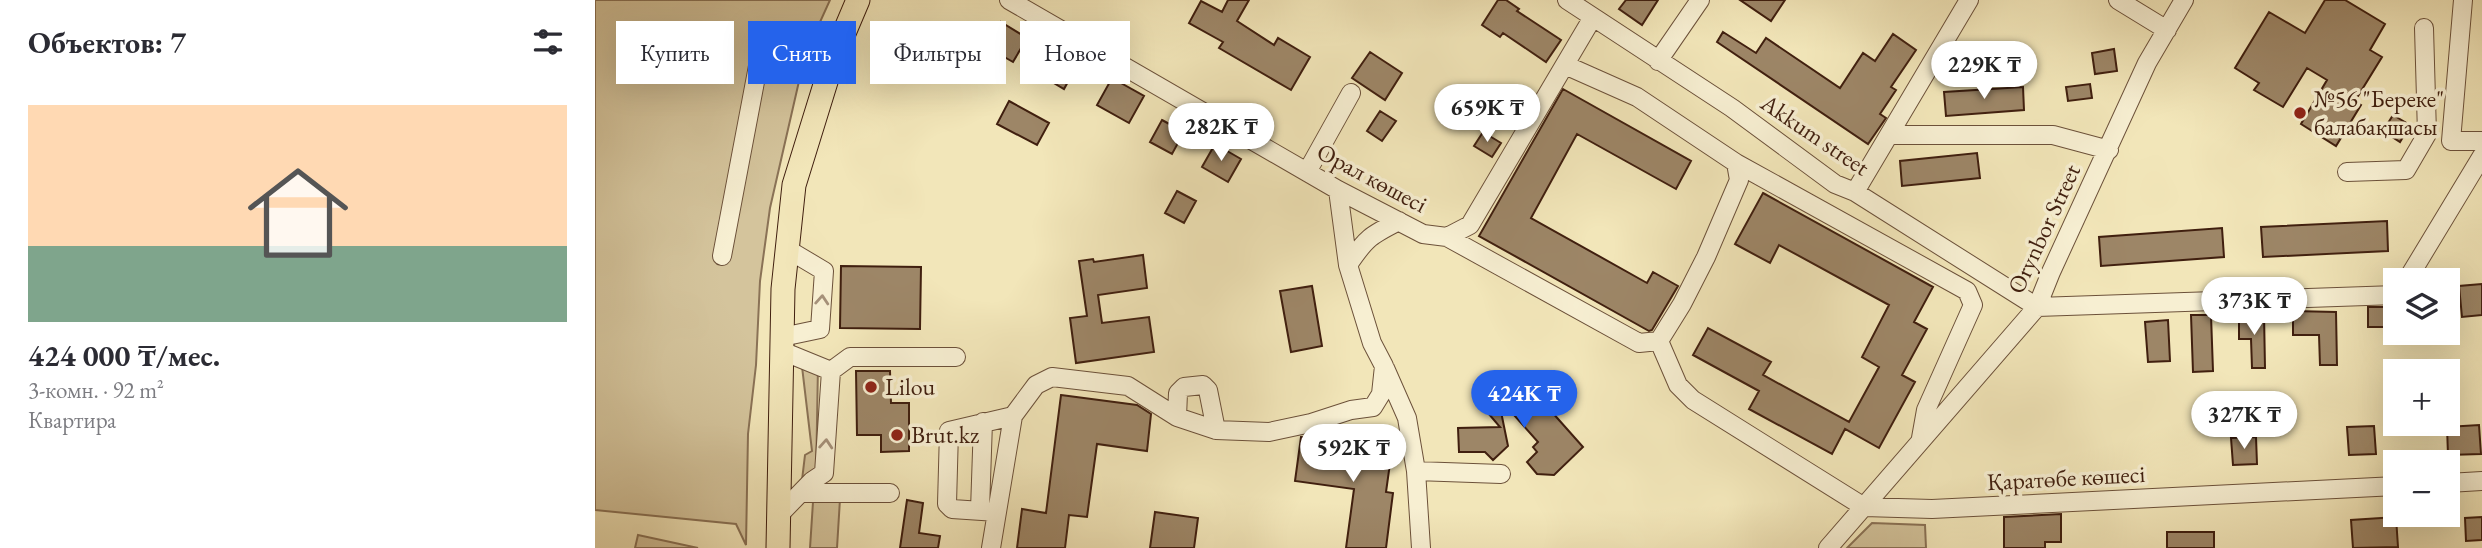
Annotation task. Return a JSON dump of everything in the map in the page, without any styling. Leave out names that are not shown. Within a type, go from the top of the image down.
[{"type":"main road","points":[[849,21],[858,0]]},
{"type":"main road","points":[[778,548],[782,344],[787,249],[794,185],[824,84]]},
{"type":"street","name":"Орал көшесі","points":[[1009,0],[1338,190],[1423,234],[1447,237],[1470,225],[1593,17]]},
{"type":"street","name":"Akkum street","points":[[1567,0],[1732,108],[1835,184],[1855,192],[2037,307]]},
{"type":"street","points":[[1658,61],[1700,0]]},
{"type":"street","points":[[1855,192],[1969,0]]},
{"type":"street","points":[[2118,0],[2167,30]]},
{"type":"street","name":"Orynbor Street","points":[[1828,548],[2037,307],[2050,272],[2109,150],[2147,63],[2183,0]]},
{"type":"street","points":[[2463,0],[2451,141],[2482,141]]},
{"type":"street","points":[[2347,172],[2406,170],[2427,134],[2424,28]]},
{"type":"street","points":[[1565,65],[1637,97],[1736,163],[1967,291],[1973,305],[1926,411],[1921,438]]},
{"type":"street","points":[[722,256],[755,84]]},
{"type":"street","points":[[1307,172],[1351,93]]},
{"type":"street","points":[[1890,135],[2053,135],[2109,150]]},
{"type":"street","points":[[2414,268],[2482,156]]},
{"type":"street","points":[[1659,341],[1706,257],[1739,180],[1736,163]]},
{"type":"street","points":[[1338,190],[1348,265],[1372,343],[1407,418],[1416,471],[1421,548]]},
{"type":"street","points":[[1348,265],[1363,242],[1373,233],[1399,221]]},
{"type":"street","points":[[1447,237],[1639,343],[1659,341]]},
{"type":"street","points":[[782,344],[820,329],[824,271],[787,249]]},
{"type":"street","points":[[1967,291],[1979,271]]},
{"type":"street","points":[[2037,307],[2383,295]]},
{"type":"street","points":[[1659,341],[1678,385],[1693,400],[1864,507]]},
{"type":"street","points":[[782,344],[831,371]]},
{"type":"street","points":[[778,516],[812,481],[824,473],[831,371],[850,357],[956,357]]},
{"type":"street","points":[[989,511],[1013,416],[1035,385],[1052,377],[1128,386],[1177,417],[1216,430],[1269,432],[1311,423],[1351,410],[1373,407],[1381,394],[1384,366]]},
{"type":"street","points":[[1177,417],[1178,393],[1184,387],[1203,385],[1207,390],[1216,430]]},
{"type":"street","points":[[989,511],[952,509],[947,504],[949,431],[1013,416]]},
{"type":"street","points":[[983,422],[991,548]]},
{"type":"street","points":[[1416,471],[1501,474]]},
{"type":"street","points":[[2460,482],[2482,481]]},
{"type":"street","name":"Қаратөбе көшесі","points":[[1864,507],[1932,509],[2383,487]]},
{"type":"street","points":[[801,494],[890,493]]},
{"type":"shaded area","points":[[595,0],[830,0],[820,21],[748,21],[748,84],[798,84],[770,208],[760,281],[756,365],[748,434],[746,545],[736,524],[595,510]]},
{"type":"shaded area","points":[[801,358],[818,365],[816,478],[802,480],[805,455],[812,451]]},
{"type":"shaded area","points":[[840,499],[837,548],[810,548],[813,502]]},
{"type":"shaded area","points":[[1872,523],[1925,525],[1926,548],[1847,548]]},
{"type":"shaded area","points":[[638,535],[698,548],[635,548]]},
{"type":"building","points":[[1228,0],[1249,0],[1237,21],[1274,45],[1278,38],[1310,57],[1291,90],[1219,48],[1223,42],[1189,23],[1201,1],[1222,12]]},
{"type":"building","points":[[1498,0],[1506,0],[1519,9],[1517,11],[1561,40],[1546,62],[1503,33],[1500,37],[1482,25]]},
{"type":"building","points":[[1626,0],[1658,0],[1642,25],[1619,9]]},
{"type":"building","points":[[1740,0],[1785,0],[1771,21]]},
{"type":"building","points":[[2325,0],[2345,0],[2385,24],[2370,50],[2382,57],[2355,101],[2361,105],[2336,146],[2301,124],[2327,80],[2307,68],[2283,107],[2254,90],[2259,83],[2235,68],[2269,12],[2305,33]]},
{"type":"building","points":[[1006,25],[1020,34],[1020,50],[1013,62],[1006,58]]},
{"type":"building","points":[[1723,32],[1756,53],[1766,38],[1840,88],[1863,53],[1875,61],[1893,34],[1916,50],[1891,87],[1896,90],[1880,114],[1886,118],[1868,144],[1717,42]]},
{"type":"building","points":[[2114,49],[2117,71],[2095,74],[2092,53]]},
{"type":"building","points":[[1370,52],[1402,73],[1385,100],[1352,78]]},
{"type":"building","points":[[1109,84],[1123,84],[1144,96],[1129,123],[1097,105]]},
{"type":"building","points":[[2090,84],[2092,98],[2068,101],[2066,87]]},
{"type":"building","points":[[2023,87],[2024,110],[1946,116],[1944,92]]},
{"type":"building","points":[[1563,89],[1691,161],[1676,189],[1577,134],[1531,218],[1647,283],[1653,272],[1678,286],[1652,330],[1649,331],[1479,236]]},
{"type":"building","points":[[1009,101],[1049,123],[1037,145],[997,124]]},
{"type":"building","points":[[1380,111],[1396,121],[1382,141],[1367,131]]},
{"type":"building","points":[[2393,115],[2410,125],[2400,142],[2383,131]]},
{"type":"building","points":[[1162,120],[1184,132],[1172,154],[1150,142]]},
{"type":"building","points":[[1483,132],[1501,143],[1492,157],[1474,146]]},
{"type":"building","points":[[1215,144],[1241,159],[1228,182],[1202,167]]},
{"type":"building","points":[[1977,153],[1980,178],[1902,186],[1900,161]]},
{"type":"building","points":[[1177,191],[1196,201],[1184,223],[1165,213]]},
{"type":"building","points":[[1763,193],[1933,287],[1914,322],[1927,329],[1902,375],[1915,382],[1879,448],[1845,429],[1832,454],[1749,409],[1759,391],[1693,355],[1708,328],[1771,362],[1763,375],[1849,422],[1879,367],[1862,357],[1889,305],[1779,245],[1770,263],[1735,244]]},
{"type":"building","points":[[2387,221],[2388,251],[2263,257],[2261,227]]},
{"type":"building","points":[[2222,228],[2224,257],[2101,266],[2099,237]]},
{"type":"building","points":[[1143,255],[1147,288],[1098,295],[1102,323],[1149,317],[1154,352],[1076,363],[1070,318],[1087,316],[1079,261],[1093,259],[1094,262]]},
{"type":"building","points":[[841,266],[921,267],[920,329],[840,328]]},
{"type":"building","points":[[2482,284],[2482,315],[2462,317],[2460,286]]},
{"type":"building","points":[[1312,286],[1322,346],[1291,352],[1280,291]]},
{"type":"building","points":[[2368,307],[2383,307],[2383,327],[2368,327]]},
{"type":"building","points":[[2293,311],[2336,312],[2337,365],[2320,365],[2319,335],[2293,335]]},
{"type":"building","points":[[2239,314],[2264,314],[2265,368],[2252,368],[2251,339],[2239,339]]},
{"type":"building","points":[[2191,315],[2211,315],[2213,371],[2193,372]]},
{"type":"building","points":[[2168,320],[2170,361],[2148,362],[2145,322]]},
{"type":"building","points":[[856,371],[890,371],[891,403],[909,403],[909,451],[881,452],[881,435],[857,435]]},
{"type":"building","points":[[1519,375],[1583,447],[1554,475],[1537,474],[1527,462],[1537,452],[1533,447],[1538,442],[1498,397],[1508,446],[1493,460],[1485,452],[1459,452],[1458,428],[1500,427],[1483,407]]},
{"type":"building","points":[[1061,395],[1137,405],[1151,414],[1147,451],[1097,444],[1087,517],[1069,515],[1065,548],[1017,548],[1022,509],[1046,513]]},
{"type":"building","points":[[2479,425],[2481,454],[2460,455],[2460,450],[2448,450],[2447,436],[2460,436],[2460,426]]},
{"type":"building","points":[[2374,426],[2376,454],[2349,455],[2347,427]]},
{"type":"building","points":[[1301,437],[1392,449],[1386,492],[1393,493],[1386,548],[1346,548],[1354,489],[1295,481]]},
{"type":"building","points":[[2256,437],[2257,464],[2233,465],[2231,438]]},
{"type":"building","points":[[907,500],[923,503],[919,533],[940,536],[938,548],[900,548]]},
{"type":"building","points":[[1155,512],[1198,518],[1194,548],[1150,548]]},
{"type":"building","points":[[2061,514],[2061,542],[2045,542],[2045,548],[2004,548],[2004,517]]},
{"type":"building","points":[[2482,517],[2482,540],[2466,541],[2465,518]]},
{"type":"building","points":[[2383,518],[2383,527],[2397,527],[2398,547],[2353,548],[2351,520]]},
{"type":"building","points":[[2167,532],[2214,532],[2214,548],[2167,548]]},
{"type":"place","name":"№56 \"Береке\" балабақшасы","points":[[2300,113]]},
{"type":"place","name":"Lilou","points":[[871,387]]},
{"type":"place","name":"Brut.kz","points":[[897,435]]}]
